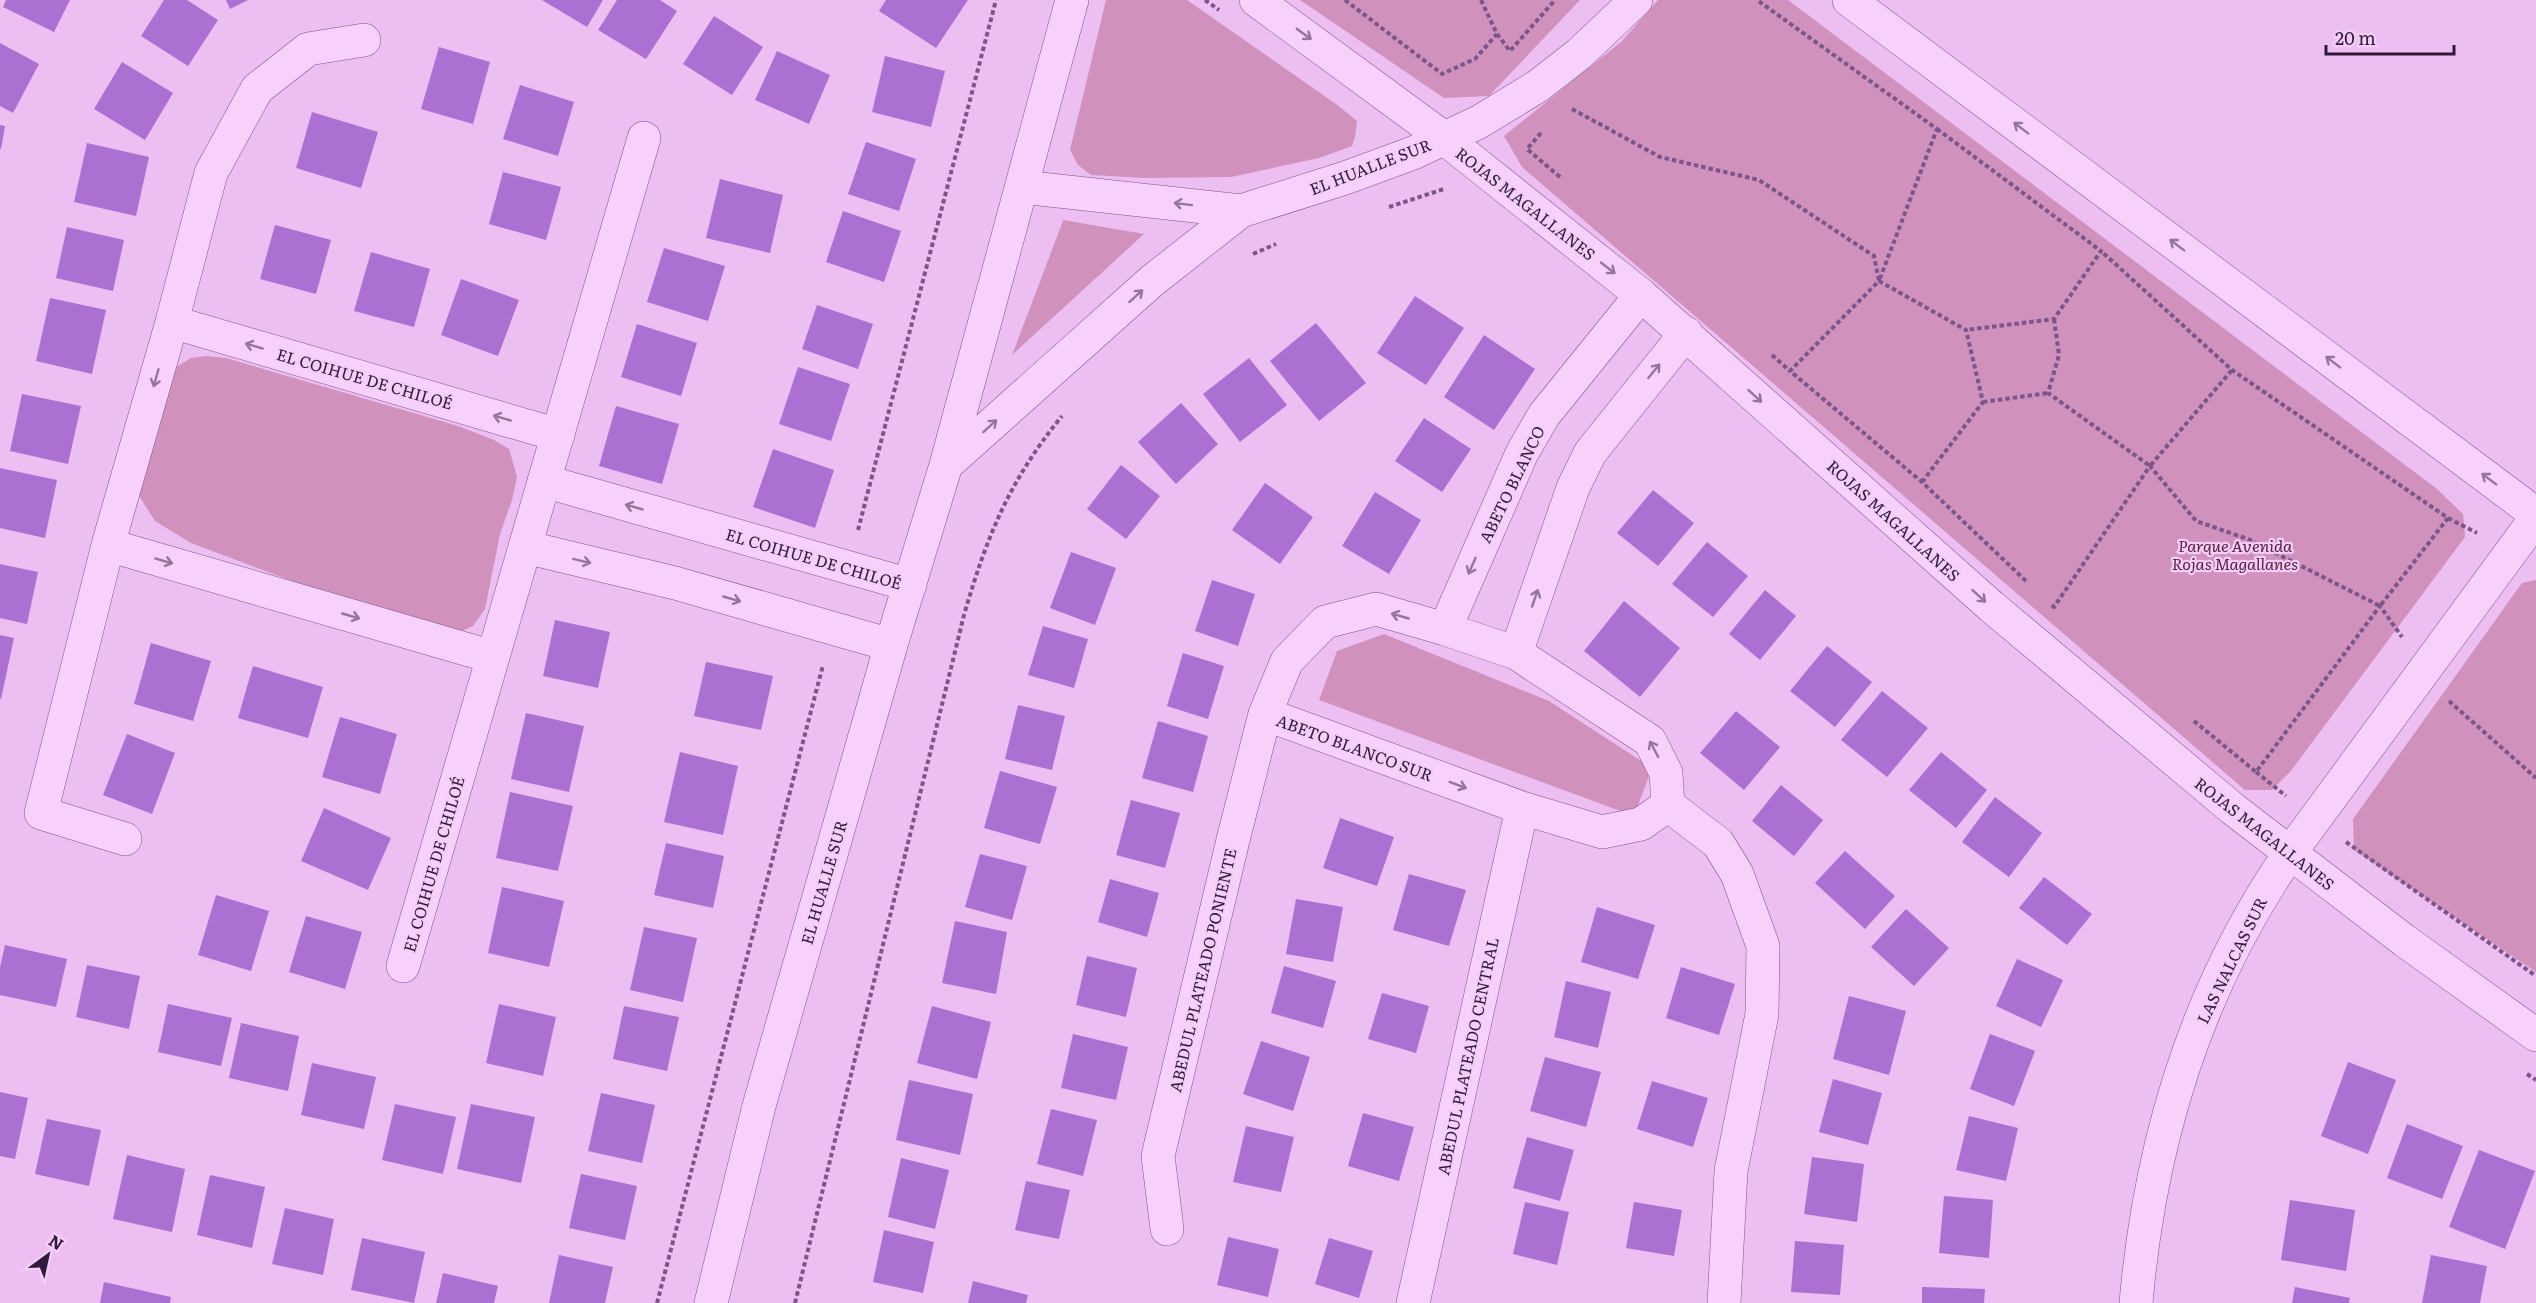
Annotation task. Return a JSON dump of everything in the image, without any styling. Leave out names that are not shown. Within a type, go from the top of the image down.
[{"type":"street","name":"EL HUALLE SUR","points":[[711,1303],[759,1106],[891,645],[946,465],[1072,0]]},
{"type":"street","name":"ROJAS MAGALLANES","points":[[1256,0],[1444,138],[1641,295],[2001,615],[2145,738],[2405,941],[2536,1035]]},
{"type":"street","name":"EL HUALLE SUR","points":[[946,465],[1153,280],[1241,211],[1345,178],[1413,153],[1479,122],[1538,86],[1579,54],[1636,0]]},
{"type":"street","points":[[1849,0],[2536,516]]},
{"type":"street","points":[[125,839],[41,813],[108,545],[172,322],[211,172],[257,89],[308,49],[364,40]]},
{"type":"street","name":"EL COIHUE DE CHILOÉ","points":[[403,966],[644,138]]},
{"type":"street","name":"EL HUALLE SUR","points":[[1022,187],[1241,211]]},
{"type":"street","name":"ABETO BLANCO","points":[[1445,628],[1522,453],[1544,416],[1641,295]]},
{"type":"street","name":"EL COIHUE DE CHILOÉ","points":[[172,322],[558,435]]},
{"type":"street","points":[[1516,653],[1573,488],[1590,453],[1686,333]]},
{"type":"street","name":"EL COIHUE DE CHILOÉ","points":[[544,482],[910,585]]},
{"type":"street","name":"LAS NALCAS SUR","points":[[2136,1303],[2150,1190],[2166,1122],[2187,1055],[2230,953],[2257,904],[2290,853],[2536,516]]},
{"type":"street","points":[[108,545],[493,657]]},
{"type":"street","points":[[525,547],[675,583],[891,645]]},
{"type":"street","name":"ABETO BLANCO SUR","points":[[1376,609],[1445,628],[1516,653],[1650,741],[1666,773],[1668,805],[1641,824],[1602,832],[1522,808],[1265,714],[1287,661],[1325,622],[1376,609]]},
{"type":"street","name":"ABEDUL PLATEADO PONIENTE","points":[[1167,1229],[1158,1155],[1265,714]]},
{"type":"street","points":[[1668,805],[1718,843],[1737,874],[1763,946],[1762,1014],[1731,1171],[1724,1303]]},
{"type":"street","name":"ABEDUL PLATEADO CENTRAL","points":[[1413,1303],[1522,808]]},
{"type":"path","points":[[1345,0],[1442,74],[1475,59],[1497,34]]},
{"type":"path","points":[[1481,0],[1497,34],[1510,51],[1555,0]]},
{"type":"path","points":[[1757,0],[1937,129],[2101,251],[2232,370],[2448,518],[2256,772],[2192,720]]},
{"type":"path","points":[[1538,86],[1565,105],[1660,157],[1759,180],[1874,256],[1879,281],[1966,330],[2054,319]]},
{"type":"path","points":[[1790,370],[1879,281],[1937,129]]},
{"type":"path","points":[[1542,131],[1527,149],[1563,179]]},
{"type":"path","points":[[1386,208],[1454,186]]},
{"type":"path","points":[[1245,257],[1284,240]]},
{"type":"path","points":[[2048,393],[2060,355],[2054,319],[2101,251]]},
{"type":"path","points":[[1966,330],[1983,402]]},
{"type":"path","points":[[1763,348],[1922,482],[2029,584]]},
{"type":"path","points":[[2054,607],[2150,466],[2232,370]]},
{"type":"path","points":[[1922,482],[1983,402],[2048,393],[2150,466],[2196,520],[2248,539],[2380,606],[2426,668]]},
{"type":"path","points":[[795,1303],[961,626],[979,562],[1000,511],[1017,479],[1035,449],[1064,415]]},
{"type":"path","points":[[2046,599],[2063,615]]},
{"type":"path","points":[[2441,709],[2448,700],[2536,778]]},
{"type":"path","points":[[2349,836],[2346,842],[2536,976]]},
{"type":"green space","points":[[1106,0],[1187,0],[1357,121],[1352,146],[1319,158],[1231,177],[1144,178],[1091,175],[1078,165],[1070,150]]},
{"type":"green space","points":[[1300,0],[1580,0],[1489,96],[1444,98]]},
{"type":"green space","name":"Parque Avenida Rojas Magallanes","points":[[1658,0],[1788,0],[2437,489],[2463,514],[2465,537],[2290,772],[2272,790],[2245,790],[1522,167],[1504,136],[1621,42]]},
{"type":"green space","points":[[1063,221],[1144,234],[1012,355]]},
{"type":"green space","points":[[206,356],[226,358],[458,426],[494,440],[509,449],[517,477],[500,534],[485,609],[473,626],[450,636],[416,628],[191,543],[155,521],[138,494],[171,370],[191,358]]},
{"type":"green space","points":[[2536,580],[2536,972],[2354,850],[2353,819],[2522,583]]},
{"type":"green space","points":[[1384,634],[1549,701],[1652,768],[1634,816],[1319,700],[1337,651]]},
{"type":"building","points":[[6,0],[70,0],[54,32],[3,7]]},
{"type":"building","points":[[164,0],[187,0],[218,20],[188,66],[141,36]]},
{"type":"building","points":[[226,0],[248,0],[230,9]]},
{"type":"building","points":[[542,0],[603,0],[587,27]]},
{"type":"building","points":[[617,0],[660,0],[677,11],[646,59],[598,30]]},
{"type":"building","points":[[886,0],[968,0],[936,48],[879,11]]},
{"type":"building","points":[[714,16],[763,47],[732,95],[683,64]]},
{"type":"building","points":[[0,43],[39,64],[13,113],[0,106]]},
{"type":"building","points":[[439,47],[490,62],[473,124],[421,109]]},
{"type":"building","points":[[777,51],[830,75],[809,124],[755,100]]},
{"type":"building","points":[[885,56],[945,71],[931,127],[872,112]]},
{"type":"building","points":[[122,62],[173,93],[145,140],[94,109]]},
{"type":"building","points":[[520,85],[574,102],[558,156],[503,139]]},
{"type":"building","points":[[312,112],[378,132],[361,188],[296,168]]},
{"type":"building","points":[[0,125],[5,126],[1,149],[0,149]]},
{"type":"building","points":[[866,142],[916,159],[899,211],[848,194]]},
{"type":"building","points":[[87,143],[149,157],[136,216],[74,202]]},
{"type":"building","points":[[503,172],[561,187],[546,240],[489,224]]},
{"type":"building","points":[[720,179],[783,195],[770,253],[706,238]]},
{"type":"building","points":[[843,211],[901,231],[884,282],[826,262]]},
{"type":"building","points":[[275,225],[331,240],[316,294],[260,279]]},
{"type":"building","points":[[67,227],[124,240],[113,291],[56,278]]},
{"type":"building","points":[[664,248],[725,266],[708,321],[647,302]]},
{"type":"building","points":[[371,252],[430,269],[414,327],[354,311]]},
{"type":"building","points":[[461,279],[519,300],[498,356],[441,335]]},
{"type":"building","points":[[1415,296],[1464,328],[1426,385],[1377,353]]},
{"type":"building","points":[[50,298],[106,310],[92,374],[36,361]]},
{"type":"building","points":[[817,305],[873,324],[858,369],[802,349]]},
{"type":"building","points":[[1316,323],[1366,383],[1319,421],[1270,361]]},
{"type":"building","points":[[637,324],[697,343],[681,396],[621,377]]},
{"type":"building","points":[[1484,335],[1535,369],[1494,430],[1444,397]]},
{"type":"building","points":[[1249,358],[1287,405],[1240,442],[1203,394]]},
{"type":"building","points":[[798,367],[850,384],[831,441],[779,424]]},
{"type":"building","points":[[22,394],[81,406],[68,464],[10,451]]},
{"type":"building","points":[[1181,403],[1218,444],[1176,484],[1138,442]]},
{"type":"building","points":[[616,406],[679,424],[662,484],[599,466]]},
{"type":"building","points":[[1424,418],[1471,449],[1442,492],[1395,461]]},
{"type":"building","points":[[773,449],[834,470],[815,528],[753,507]]},
{"type":"building","points":[[1121,465],[1160,496],[1126,539],[1087,509]]},
{"type":"building","points":[[0,468],[57,480],[45,538],[0,528]]},
{"type":"building","points":[[1265,483],[1313,517],[1280,564],[1232,530]]},
{"type":"building","points":[[1653,490],[1694,523],[1658,566],[1617,533]]},
{"type":"building","points":[[1375,492],[1421,520],[1389,574],[1342,546]]},
{"type":"building","points":[[1707,542],[1748,576],[1713,617],[1672,584]]},
{"type":"building","points":[[1071,552],[1116,568],[1095,625],[1050,608]]},
{"type":"building","points":[[0,564],[38,572],[27,624],[0,618]]},
{"type":"building","points":[[1212,580],[1255,594],[1238,646],[1195,631]]},
{"type":"building","points":[[1765,590],[1796,616],[1760,660],[1729,634]]},
{"type":"building","points":[[1624,601],[1680,648],[1640,697],[1584,651]]},
{"type":"building","points":[[555,620],[610,632],[598,688],[543,676]]},
{"type":"building","points":[[1043,626],[1088,639],[1074,688],[1028,675]]},
{"type":"building","points":[[0,635],[14,638],[1,699],[0,698]]},
{"type":"building","points":[[151,643],[211,661],[193,721],[134,704]]},
{"type":"building","points":[[1827,646],[1872,682],[1835,727],[1790,691]]},
{"type":"building","points":[[1183,653],[1224,666],[1208,719],[1167,706]]},
{"type":"building","points":[[706,662],[773,676],[761,730],[694,716]]},
{"type":"building","points":[[253,666],[323,687],[308,738],[238,718]]},
{"type":"building","points":[[1882,691],[1928,728],[1887,777],[1841,740]]},
{"type":"building","points":[[1018,705],[1065,716],[1052,770],[1005,759]]},
{"type":"building","points":[[1736,711],[1780,747],[1744,790],[1700,753]]},
{"type":"building","points":[[526,713],[584,726],[569,792],[511,779]]},
{"type":"building","points":[[340,717],[397,734],[380,794],[322,777]]},
{"type":"building","points":[[1158,721],[1208,736],[1193,792],[1142,778]]},
{"type":"building","points":[[127,734],[175,753],[152,814],[103,795]]},
{"type":"building","points":[[680,752],[738,766],[723,835],[664,822]]},
{"type":"building","points":[[1941,752],[1987,790],[1956,828],[1909,790]]},
{"type":"building","points":[[1000,771],[1057,787],[1040,844],[984,828]]},
{"type":"building","points":[[1781,785],[1823,820],[1794,856],[1752,821]]},
{"type":"building","points":[[510,792],[573,806],[558,871],[496,858]]},
{"type":"building","points":[[1995,797],[2042,833],[2009,877],[1962,842]]},
{"type":"building","points":[[1131,800],[1180,813],[1165,868],[1116,855]]},
{"type":"building","points":[[324,808],[391,838],[368,890],[301,861]]},
{"type":"building","points":[[1340,818],[1394,837],[1377,886],[1323,868]]},
{"type":"building","points":[[666,843],[724,856],[713,908],[654,895]]},
{"type":"building","points":[[1845,851],[1895,896],[1865,929],[1815,883]]},
{"type":"building","points":[[980,854],[1027,866],[1012,920],[965,907]]},
{"type":"building","points":[[1409,874],[1466,890],[1449,946],[1393,930]]},
{"type":"building","points":[[2044,877],[2092,914],[2067,945],[2019,908]]},
{"type":"building","points":[[1110,879],[1159,893],[1147,937],[1098,922]]},
{"type":"building","points":[[502,887],[564,901],[549,967],[488,953]]},
{"type":"building","points":[[216,895],[269,911],[251,971],[198,955]]},
{"type":"building","points":[[1296,899],[1343,907],[1333,962],[1286,954]]},
{"type":"building","points":[[1597,907],[1655,925],[1638,979],[1581,962]]},
{"type":"building","points":[[1906,909],[1949,948],[1914,986],[1871,947]]},
{"type":"building","points":[[306,916],[362,932],[345,989],[289,972]]},
{"type":"building","points":[[955,921],[1007,932],[996,994],[942,983]]},
{"type":"building","points":[[644,927],[697,938],[683,1002],[630,990]]},
{"type":"building","points":[[5,945],[67,959],[56,1007],[0,995],[0,967]]},
{"type":"building","points":[[1087,956],[1137,968],[1126,1017],[1076,1005]]},
{"type":"building","points":[[2017,959],[2063,980],[2041,1027],[1996,1006]]},
{"type":"building","points":[[87,965],[140,976],[129,1029],[76,1017]]},
{"type":"building","points":[[1284,966],[1336,981],[1323,1028],[1271,1013]]},
{"type":"building","points":[[1681,967],[1735,984],[1719,1035],[1666,1018]]},
{"type":"building","points":[[1566,981],[1611,992],[1598,1048],[1554,1037]]},
{"type":"building","points":[[1382,993],[1429,1006],[1416,1053],[1368,1039]]},
{"type":"building","points":[[1849,996],[1906,1011],[1889,1075],[1833,1059]]},
{"type":"building","points":[[168,1004],[232,1018],[221,1066],[158,1052]]},
{"type":"building","points":[[499,1004],[556,1017],[543,1076],[486,1063]]},
{"type":"building","points":[[624,1006],[679,1017],[667,1071],[613,1059]]},
{"type":"building","points":[[932,1006],[991,1022],[977,1079],[917,1063]]},
{"type":"building","points":[[241,1023],[299,1036],[288,1091],[229,1078]]},
{"type":"building","points":[[1073,1034],[1128,1047],[1116,1100],[1061,1088]]},
{"type":"building","points":[[1990,1034],[2035,1051],[2014,1106],[1970,1089]]},
{"type":"building","points":[[1261,1041],[1310,1057],[1293,1111],[1243,1094]]},
{"type":"building","points":[[1545,1057],[1601,1072],[1586,1127],[1530,1111]]},
{"type":"building","points":[[2348,1062],[2396,1080],[2368,1154],[2321,1136]]},
{"type":"building","points":[[312,1063],[376,1077],[364,1129],[301,1115]]},
{"type":"building","points":[[1833,1079],[1882,1093],[1868,1145],[1819,1132]]},
{"type":"building","points":[[909,1080],[973,1094],[960,1155],[896,1140]]},
{"type":"building","points":[[1652,1081],[1708,1098],[1693,1147],[1637,1129]]},
{"type":"building","points":[[0,1092],[28,1098],[15,1159],[0,1156]]},
{"type":"building","points":[[601,1093],[655,1105],[642,1163],[588,1151]]},
{"type":"building","points":[[395,1104],[456,1117],[443,1174],[382,1160]]},
{"type":"building","points":[[471,1104],[535,1117],[521,1183],[457,1169]]},
{"type":"building","points":[[1051,1109],[1097,1120],[1083,1176],[1037,1164]]},
{"type":"building","points":[[1363,1113],[1414,1127],[1399,1181],[1348,1166]]},
{"type":"building","points":[[1969,1116],[2018,1128],[2006,1181],[1956,1170]]},
{"type":"building","points":[[47,1119],[101,1130],[89,1186],[35,1174]]},
{"type":"building","points":[[2407,1124],[2463,1146],[2442,1199],[2387,1178]]},
{"type":"building","points":[[1246,1126],[1294,1137],[1281,1192],[1233,1182]]},
{"type":"building","points":[[1527,1137],[1574,1150],[1560,1201],[1513,1188]]},
{"type":"building","points":[[2479,1150],[2535,1171],[2505,1249],[2449,1227]]},
{"type":"building","points":[[127,1155],[185,1169],[172,1232],[113,1219]]},
{"type":"building","points":[[1812,1157],[1864,1164],[1857,1222],[1804,1214]]},
{"type":"building","points":[[901,1158],[949,1170],[935,1229],[888,1217]]},
{"type":"building","points":[[581,1174],[637,1186],[625,1240],[569,1228]]},
{"type":"building","points":[[210,1175],[265,1187],[252,1248],[197,1235]]},
{"type":"building","points":[[1026,1181],[1070,1190],[1059,1239],[1015,1230]]},
{"type":"building","points":[[1944,1196],[1993,1200],[1989,1258],[1939,1253]]},
{"type":"building","points":[[2290,1200],[2355,1210],[2346,1271],[2281,1260]]},
{"type":"building","points":[[1525,1202],[1569,1212],[1557,1265],[1513,1254]]},
{"type":"building","points":[[1634,1202],[1682,1210],[1674,1256],[1626,1248]]},
{"type":"building","points":[[285,1208],[334,1219],[323,1275],[272,1264]]},
{"type":"building","points":[[884,1230],[934,1242],[923,1293],[873,1282]]},
{"type":"building","points":[[1228,1237],[1279,1249],[1268,1297],[1217,1285]]},
{"type":"building","points":[[362,1238],[425,1252],[414,1303],[351,1290]]},
{"type":"building","points":[[1329,1238],[1373,1251],[1359,1298],[1315,1284]]},
{"type":"building","points":[[1795,1241],[1844,1245],[1840,1295],[1791,1292]]},
{"type":"building","points":[[559,1255],[613,1267],[605,1303],[549,1303]]},
{"type":"building","points":[[2431,1255],[2487,1266],[2480,1303],[2422,1303]]},
{"type":"building","points":[[443,1273],[498,1286],[494,1303],[436,1303]]},
{"type":"building","points":[[973,1281],[1028,1295],[1026,1303],[968,1303]]},
{"type":"building","points":[[104,1282],[171,1297],[170,1303],[100,1303]]},
{"type":"building","points":[[1922,1287],[1985,1289],[1984,1303],[1922,1303]]},
{"type":"building","points":[[2295,1287],[2350,1298],[2349,1303],[2292,1303]]}]
